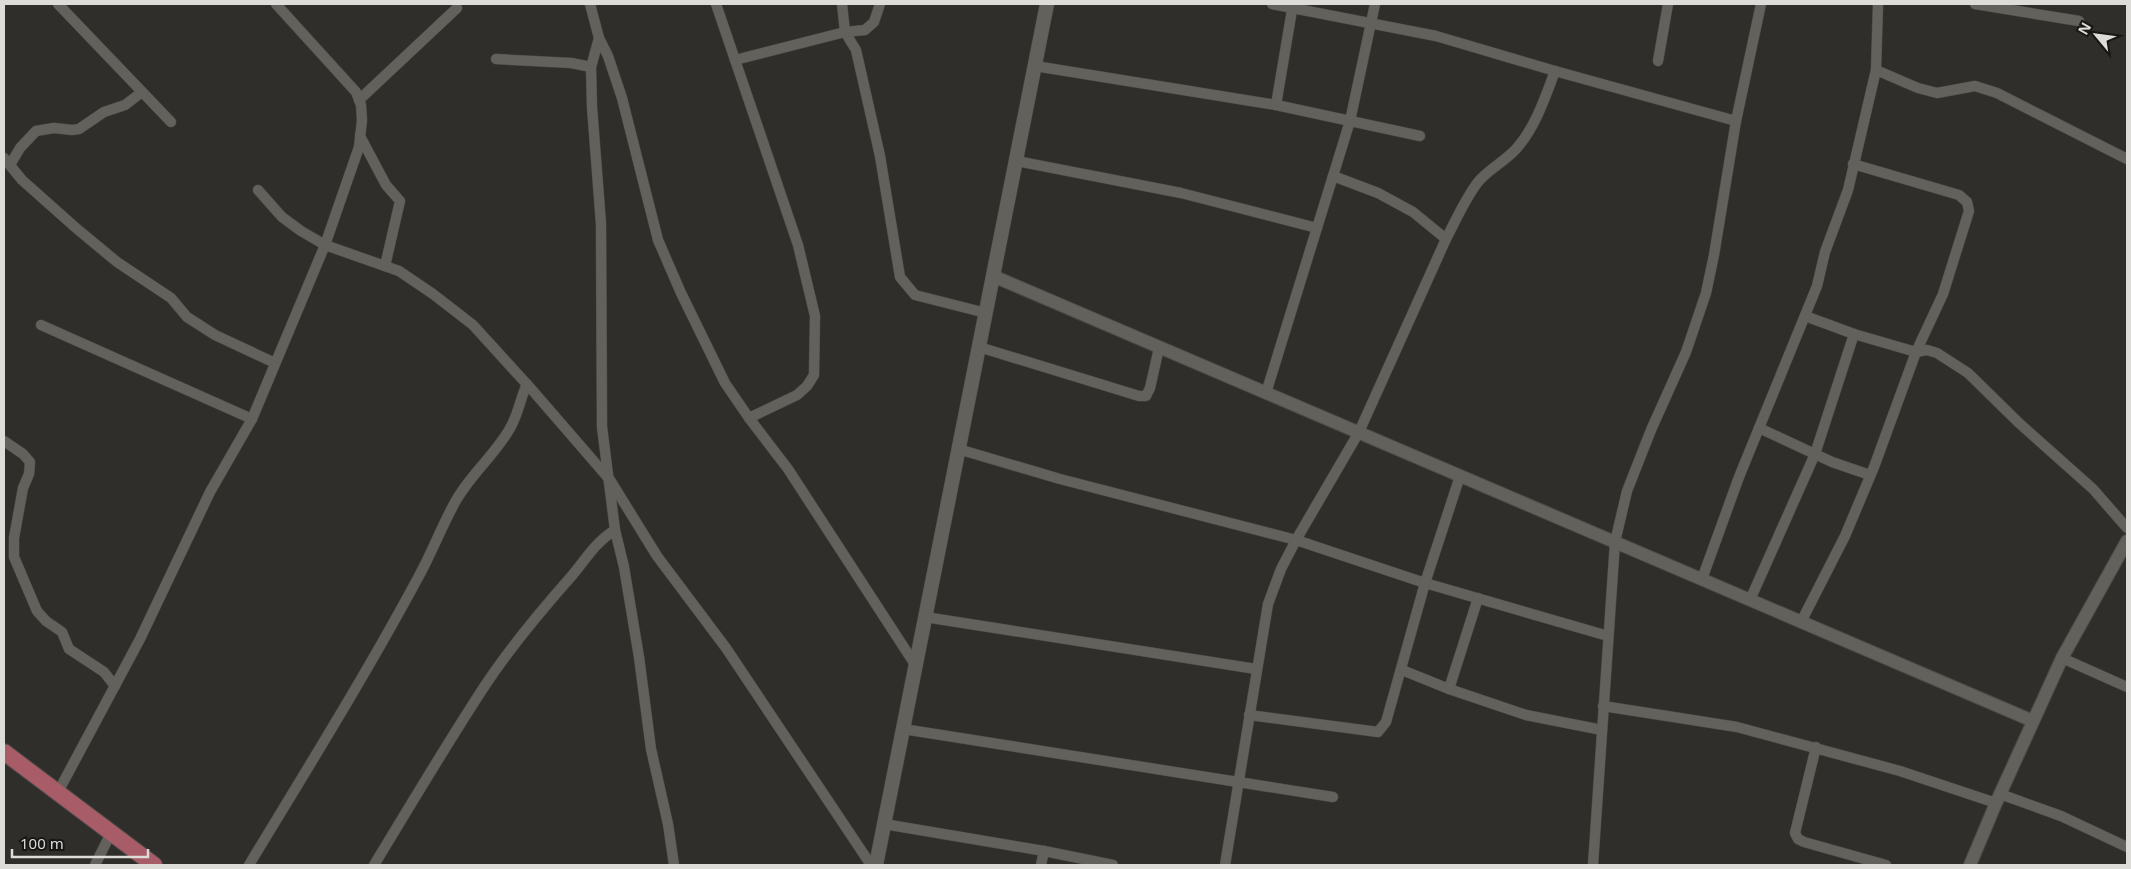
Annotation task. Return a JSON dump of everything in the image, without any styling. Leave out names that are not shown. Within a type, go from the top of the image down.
[{"type":"main road","points":[[876,865],[1047,4]]},
{"type":"main road","points":[[4,752],[154,865]]},
{"type":"street","points":[[58,4],[171,122]]},
{"type":"street","points":[[58,792],[140,638],[210,492],[252,419],[324,245],[358,147],[362,120],[356,92],[276,4]]},
{"type":"street","points":[[590,4],[598,38],[608,56],[622,98],[658,240],[681,293],[725,383],[749,418],[788,468],[916,666]]},
{"type":"street","points":[[716,4],[798,245],[815,316],[814,375],[807,386],[797,395],[749,418]]},
{"type":"street","points":[[842,4],[845,32],[856,50],[880,156],[900,277],[914,295],[986,313]]},
{"type":"street","points":[[735,60],[845,32],[865,30],[874,22],[880,4]]},
{"type":"street","points":[[1272,4],[1293,6],[1436,36],[1736,121]]},
{"type":"street","points":[[1266,393],[1350,121],[1375,4]]},
{"type":"street","points":[[1658,61],[1668,4]]},
{"type":"street","points":[[1593,865],[1615,542],[1627,491],[1650,430],[1686,352],[1706,293],[1736,121],[1761,4]]},
{"type":"street","points":[[1702,579],[1738,477],[1817,286],[1825,252],[1848,190],[1876,70],[1878,4]]},
{"type":"street","points":[[1975,4],[2079,21]]},
{"type":"street","points":[[1276,105],[1293,6]]},
{"type":"street","points":[[359,100],[457,8]]},
{"type":"street","points":[[598,38],[592,67],[592,108],[601,224],[602,427],[604,454],[610,480],[615,530],[624,567],[639,658],[651,749],[668,824],[674,865]]},
{"type":"street","points":[[496,60],[572,63],[592,67]]},
{"type":"street","points":[[1035,66],[1276,105],[1420,136]]},
{"type":"street","points":[[1876,70],[1918,88],[1937,93],[1975,86],[1997,93],[2127,159]]},
{"type":"street","points":[[1225,865],[1268,604],[1281,569],[1359,432],[1446,238],[1477,184],[1489,170],[1515,150],[1526,135],[1541,109],[1555,71]]},
{"type":"street","points":[[142,92],[125,104],[104,112],[79,129],[54,128],[36,131],[7,161],[22,180],[110,256],[171,298],[187,317],[215,335],[276,363]]},
{"type":"street","points":[[360,136],[386,185],[400,201],[385,266]]},
{"type":"street","points":[[1016,161],[1181,193],[1317,228]]},
{"type":"street","points":[[1801,622],[1845,536],[1870,475],[1916,352],[1942,294],[1968,211],[1967,202],[1959,195],[1854,164]]},
{"type":"street","points":[[1333,176],[1378,193],[1413,212],[1446,238]]},
{"type":"street","points":[[258,190],[282,217],[301,232],[324,245],[405,275],[473,325],[527,384],[610,480],[657,556],[726,648],[871,865]]},
{"type":"street","points":[[993,276],[2033,721]]},
{"type":"street","points":[[1805,316],[1854,334],[1916,352],[1927,350],[1937,353],[1968,373],[2019,423],[2093,489],[2127,528]]},
{"type":"street","points":[[41,325],[252,419]]},
{"type":"street","points":[[1750,600],[1815,454],[1854,334]]},
{"type":"street","points":[[978,347],[1139,396],[1146,396],[1150,388],[1159,348]]},
{"type":"street","points":[[249,865],[380,645],[421,572],[461,490],[486,462],[510,429],[527,384]]},
{"type":"street","points":[[1759,428],[1815,454],[1870,475]]},
{"type":"street","points":[[4,441],[24,454],[30,462],[14,538],[14,557],[37,611],[46,621],[62,632],[69,649],[104,672],[114,686]]},
{"type":"street","points":[[958,449],[1060,479],[1296,540],[1425,583],[1608,636]]},
{"type":"street","points":[[1249,715],[1366,732],[1378,732],[1386,722],[1425,583],[1460,476]]},
{"type":"street","points":[[374,865],[485,686],[535,618],[574,574],[592,549],[602,538],[615,530]]},
{"type":"street","points":[[1970,865],[2062,658],[2127,540]]},
{"type":"street","points":[[1449,689],[1478,598]]},
{"type":"street","points":[[925,617],[1256,669]]},
{"type":"street","points":[[2062,658],[2127,687]]},
{"type":"street","points":[[1402,670],[1449,689],[1526,715],[1602,730]]},
{"type":"street","points":[[1604,706],[1737,727],[1816,747],[2061,816],[2127,847]]},
{"type":"street","points":[[903,729],[1332,797]]},
{"type":"street","points":[[1816,747],[1795,833],[1798,839],[1886,865]]},
{"type":"street","points":[[884,824],[1044,851],[1112,865]]},
{"type":"street","points":[[95,865],[111,833]]},
{"type":"street","points":[[1041,865],[1044,851]]}]
